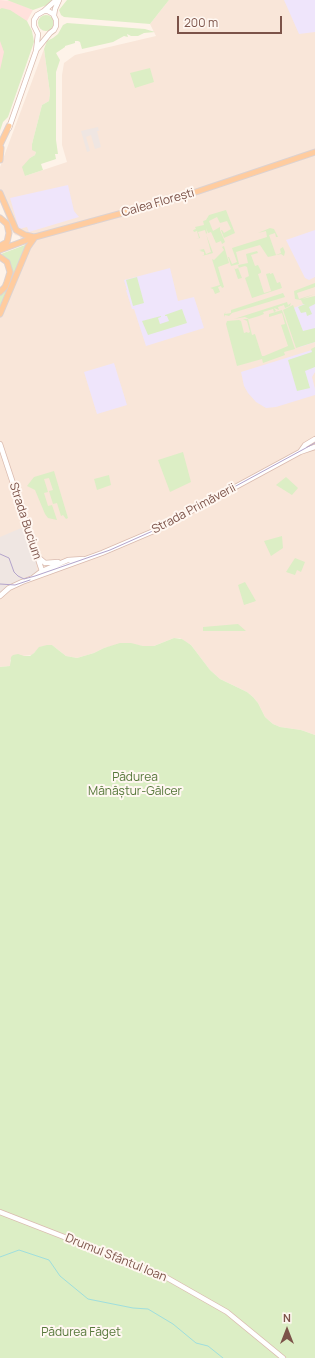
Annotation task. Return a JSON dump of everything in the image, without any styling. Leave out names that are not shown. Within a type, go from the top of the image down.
[{"type":"main road","points":[[50,33],[43,34],[38,32],[34,26],[34,20],[37,15],[58,0]]},
{"type":"main road","points":[[36,51],[56,26],[54,16],[58,0]]},
{"type":"main road","points":[[44,11],[50,12],[54,16]]},
{"type":"main road","points":[[0,160],[0,149],[10,126],[36,51],[38,32]]},
{"type":"main road","name":"Calea Florești","points":[[0,250],[35,237],[181,197],[315,152]]},
{"type":"main road","points":[[0,193],[16,230],[25,236],[35,237],[28,247],[0,314]]},
{"type":"main road","points":[[0,218],[7,224],[10,233],[7,242],[0,246]]},
{"type":"main road","points":[[0,257],[7,262],[10,272],[9,279],[5,287],[0,292]]},
{"type":"main road","name":"Strada Primăverii","points":[[300,452],[305,445],[315,439]]},
{"type":"main road","name":"Strada Bucium","points":[[0,444],[42,573]]},
{"type":"main road","name":"Strada Primăverii","points":[[42,573],[126,544],[156,530],[300,452],[315,447]]},
{"type":"main road","points":[[35,552],[41,561],[45,563],[64,562]]},
{"type":"main road","points":[[35,552],[35,576]]},
{"type":"main road","name":"Strada Primăverii","points":[[42,573],[64,562],[76,559],[86,559]]},
{"type":"main road","points":[[0,596],[12,586],[42,573]]},
{"type":"main road","name":"Drumul Sfântul Ioan","points":[[0,1212],[162,1275],[227,1312],[283,1358]]},
{"type":"shaded area","points":[[0,0],[12,1],[33,10],[27,21],[27,27],[0,108]]},
{"type":"shaded area","points":[[169,0],[315,0],[315,735],[301,730],[280,727],[273,724],[265,717],[258,703],[253,697],[247,692],[220,679],[210,670],[191,645],[180,638],[174,638],[154,646],[125,643],[104,648],[94,653],[77,658],[66,656],[52,645],[40,647],[32,655],[22,656],[10,660],[10,666],[0,667],[0,310],[26,247],[19,236],[15,235],[10,227],[0,202],[0,167],[44,49],[50,93],[49,101],[42,105],[32,144],[36,152],[35,155],[30,158],[25,176],[67,162],[62,145],[62,75],[64,63],[75,55],[156,36],[150,24]]},
{"type":"shaded area","points":[[284,0],[315,0],[315,32],[299,34]]},
{"type":"shaded area","points":[[98,127],[99,131],[97,131],[101,147],[95,149],[91,135],[86,137],[90,151],[87,152],[81,131]]},
{"type":"shaded area","points":[[68,185],[74,211],[79,217],[29,232],[27,227],[19,229],[10,198]]},
{"type":"shaded area","points":[[315,230],[315,277],[309,280],[305,278],[286,240]]},
{"type":"shaded area","points":[[170,268],[178,301],[194,297],[204,328],[146,346],[134,309],[132,309],[124,280]]},
{"type":"shaded area","points":[[315,300],[315,342],[300,347],[288,310]]},
{"type":"shaded area","points":[[315,349],[315,372],[312,377],[315,395],[276,407],[266,408],[256,402],[248,393],[244,386],[241,372]]},
{"type":"shaded area","points":[[114,363],[127,405],[97,414],[84,372]]},
{"type":"shaded area","points":[[26,526],[36,561],[37,574],[0,596],[0,537]]},
{"type":"green space","points":[[7,0],[52,0],[47,5],[33,10]]},
{"type":"green space","points":[[67,0],[169,0],[150,24],[64,17],[61,15],[59,10]]},
{"type":"green space","points":[[0,9],[10,10],[27,21],[32,31],[34,42],[8,117],[3,122],[0,131],[0,70],[4,52],[0,41]]},
{"type":"green space","points":[[43,15],[49,15],[54,20],[52,29],[49,31],[43,31],[38,26],[38,20]]},
{"type":"green space","points":[[67,23],[145,29],[155,32],[144,33],[138,36],[131,36],[127,34],[128,37],[124,36],[113,42],[82,49],[80,42],[75,41],[75,43],[65,46],[56,53],[60,60],[56,72],[56,140],[58,154],[55,154],[56,159],[41,164],[43,170],[25,176],[22,167],[35,155],[36,152],[32,150],[32,144],[42,105],[49,101],[50,93],[44,49],[47,41],[58,34],[63,25]]},
{"type":"green space","points":[[150,68],[154,82],[135,88],[130,73]]},
{"type":"green space","points":[[226,210],[235,233],[224,238],[221,230],[224,233],[231,229],[227,221],[220,223],[217,217],[209,221],[213,231],[220,227],[220,230],[225,242],[222,244],[221,241],[216,243],[211,232],[208,233],[206,228],[206,234],[205,230],[198,232],[200,238],[196,239],[199,238],[197,231],[194,232],[193,230],[196,229],[195,227],[204,225],[203,221],[206,220],[209,215]]},
{"type":"green space","points":[[270,228],[274,229],[278,237],[276,237],[275,233],[269,235],[276,255],[281,253],[280,249],[283,247],[285,252],[284,256],[281,254],[268,257],[260,245],[236,252],[239,264],[231,266],[228,257],[232,264],[237,262],[232,248],[267,237],[266,231],[258,233]]},
{"type":"green space","points":[[206,235],[213,253],[202,256],[204,255],[204,252],[199,250],[204,249],[206,254],[211,252]]},
{"type":"green space","points":[[25,245],[26,247],[0,310],[0,293],[4,289],[10,263],[1,254]]},
{"type":"green space","points":[[224,246],[229,263],[218,267],[224,287],[218,287],[220,292],[215,294],[213,289],[210,288],[220,285],[212,259],[214,260],[224,250],[222,247]]},
{"type":"green space","points":[[257,251],[258,253],[251,255],[255,266],[258,265],[261,271],[261,273],[258,274],[264,293],[271,291],[266,274],[273,273],[277,283],[280,282],[282,288],[252,298],[245,278],[249,276],[247,267],[245,266],[239,268],[238,265],[248,263],[246,254]]},
{"type":"green space","points":[[234,267],[235,269],[238,268],[242,278],[238,279]]},
{"type":"green space","points":[[137,277],[144,303],[133,306],[126,280]]},
{"type":"green space","points":[[315,283],[315,287],[297,293],[299,299],[315,294],[302,299],[315,296],[315,304],[309,307],[312,314],[307,316],[306,312],[301,313],[298,307],[305,304],[303,304],[301,300],[295,299],[294,291]]},
{"type":"green space","points":[[283,293],[285,297],[232,313],[229,316],[225,315],[224,317],[224,314],[226,312],[225,314],[231,313],[231,310]]},
{"type":"green space","points":[[287,302],[288,305],[291,303],[290,306],[285,308],[284,305],[278,307],[279,310],[274,308],[276,311],[274,312],[273,309],[249,319],[245,317],[234,319]]},
{"type":"green space","points":[[293,305],[303,331],[315,328],[315,342],[296,348],[283,310]]},
{"type":"green space","points":[[182,309],[187,323],[148,335],[142,321],[161,316],[158,318],[160,324],[169,321],[165,315]]},
{"type":"green space","points":[[282,310],[295,349],[284,352],[285,355],[263,363],[262,359],[237,366],[226,324],[227,321],[241,321],[244,333],[248,333],[250,332],[247,321],[243,319],[248,319],[252,335],[255,334],[262,356],[264,356],[288,346],[281,325],[285,324],[282,313],[269,317],[269,314]]},
{"type":"green space","points":[[315,347],[315,367],[305,371],[310,388],[297,391],[288,360],[312,352],[311,349]]},
{"type":"green space","points":[[183,452],[191,482],[170,492],[158,460]]},
{"type":"green space","points":[[54,471],[68,518],[66,519],[63,515],[61,516],[57,503],[53,504],[49,491],[53,490],[49,478],[44,479],[48,492],[44,493],[48,506],[52,505],[57,520],[48,518],[35,490],[27,486],[34,477]]},
{"type":"green space","points":[[109,475],[111,485],[97,490],[94,479]]},
{"type":"green space","points":[[286,477],[298,488],[292,495],[276,485]]},
{"type":"green space","points":[[282,536],[283,548],[271,556],[264,541]]},
{"type":"green space","points":[[295,558],[305,562],[301,572],[297,570],[295,575],[286,572]]},
{"type":"green space","points":[[245,582],[256,601],[244,605],[238,585]]},
{"type":"green space","points":[[238,624],[246,631],[203,631],[203,627]]},
{"type":"green space","points":[[174,638],[182,639],[191,645],[210,670],[220,679],[247,692],[253,697],[258,703],[265,717],[273,724],[280,727],[301,730],[315,735],[315,1358],[0,1358],[0,667],[10,666],[11,657],[13,655],[18,654],[30,656],[39,647],[47,645],[52,645],[66,656],[77,658],[120,643],[154,646]]},
{"type":"waterway","points":[[0,1257],[19,1250],[49,1260],[60,1276],[88,1299],[133,1308],[148,1309],[173,1324],[196,1343],[208,1346],[223,1358]]},
{"type":"tram line","points":[[0,554],[9,558],[14,572],[24,579],[110,550],[155,530],[315,443]]},
{"type":"tram line","points":[[0,584],[15,585],[30,580]]},
{"type":"park label","name":"Pădurea Mănăștur-Gălcer","points":[[135,785]]},
{"type":"park label","name":"Pădurea Făget","points":[[81,1333]]}]
